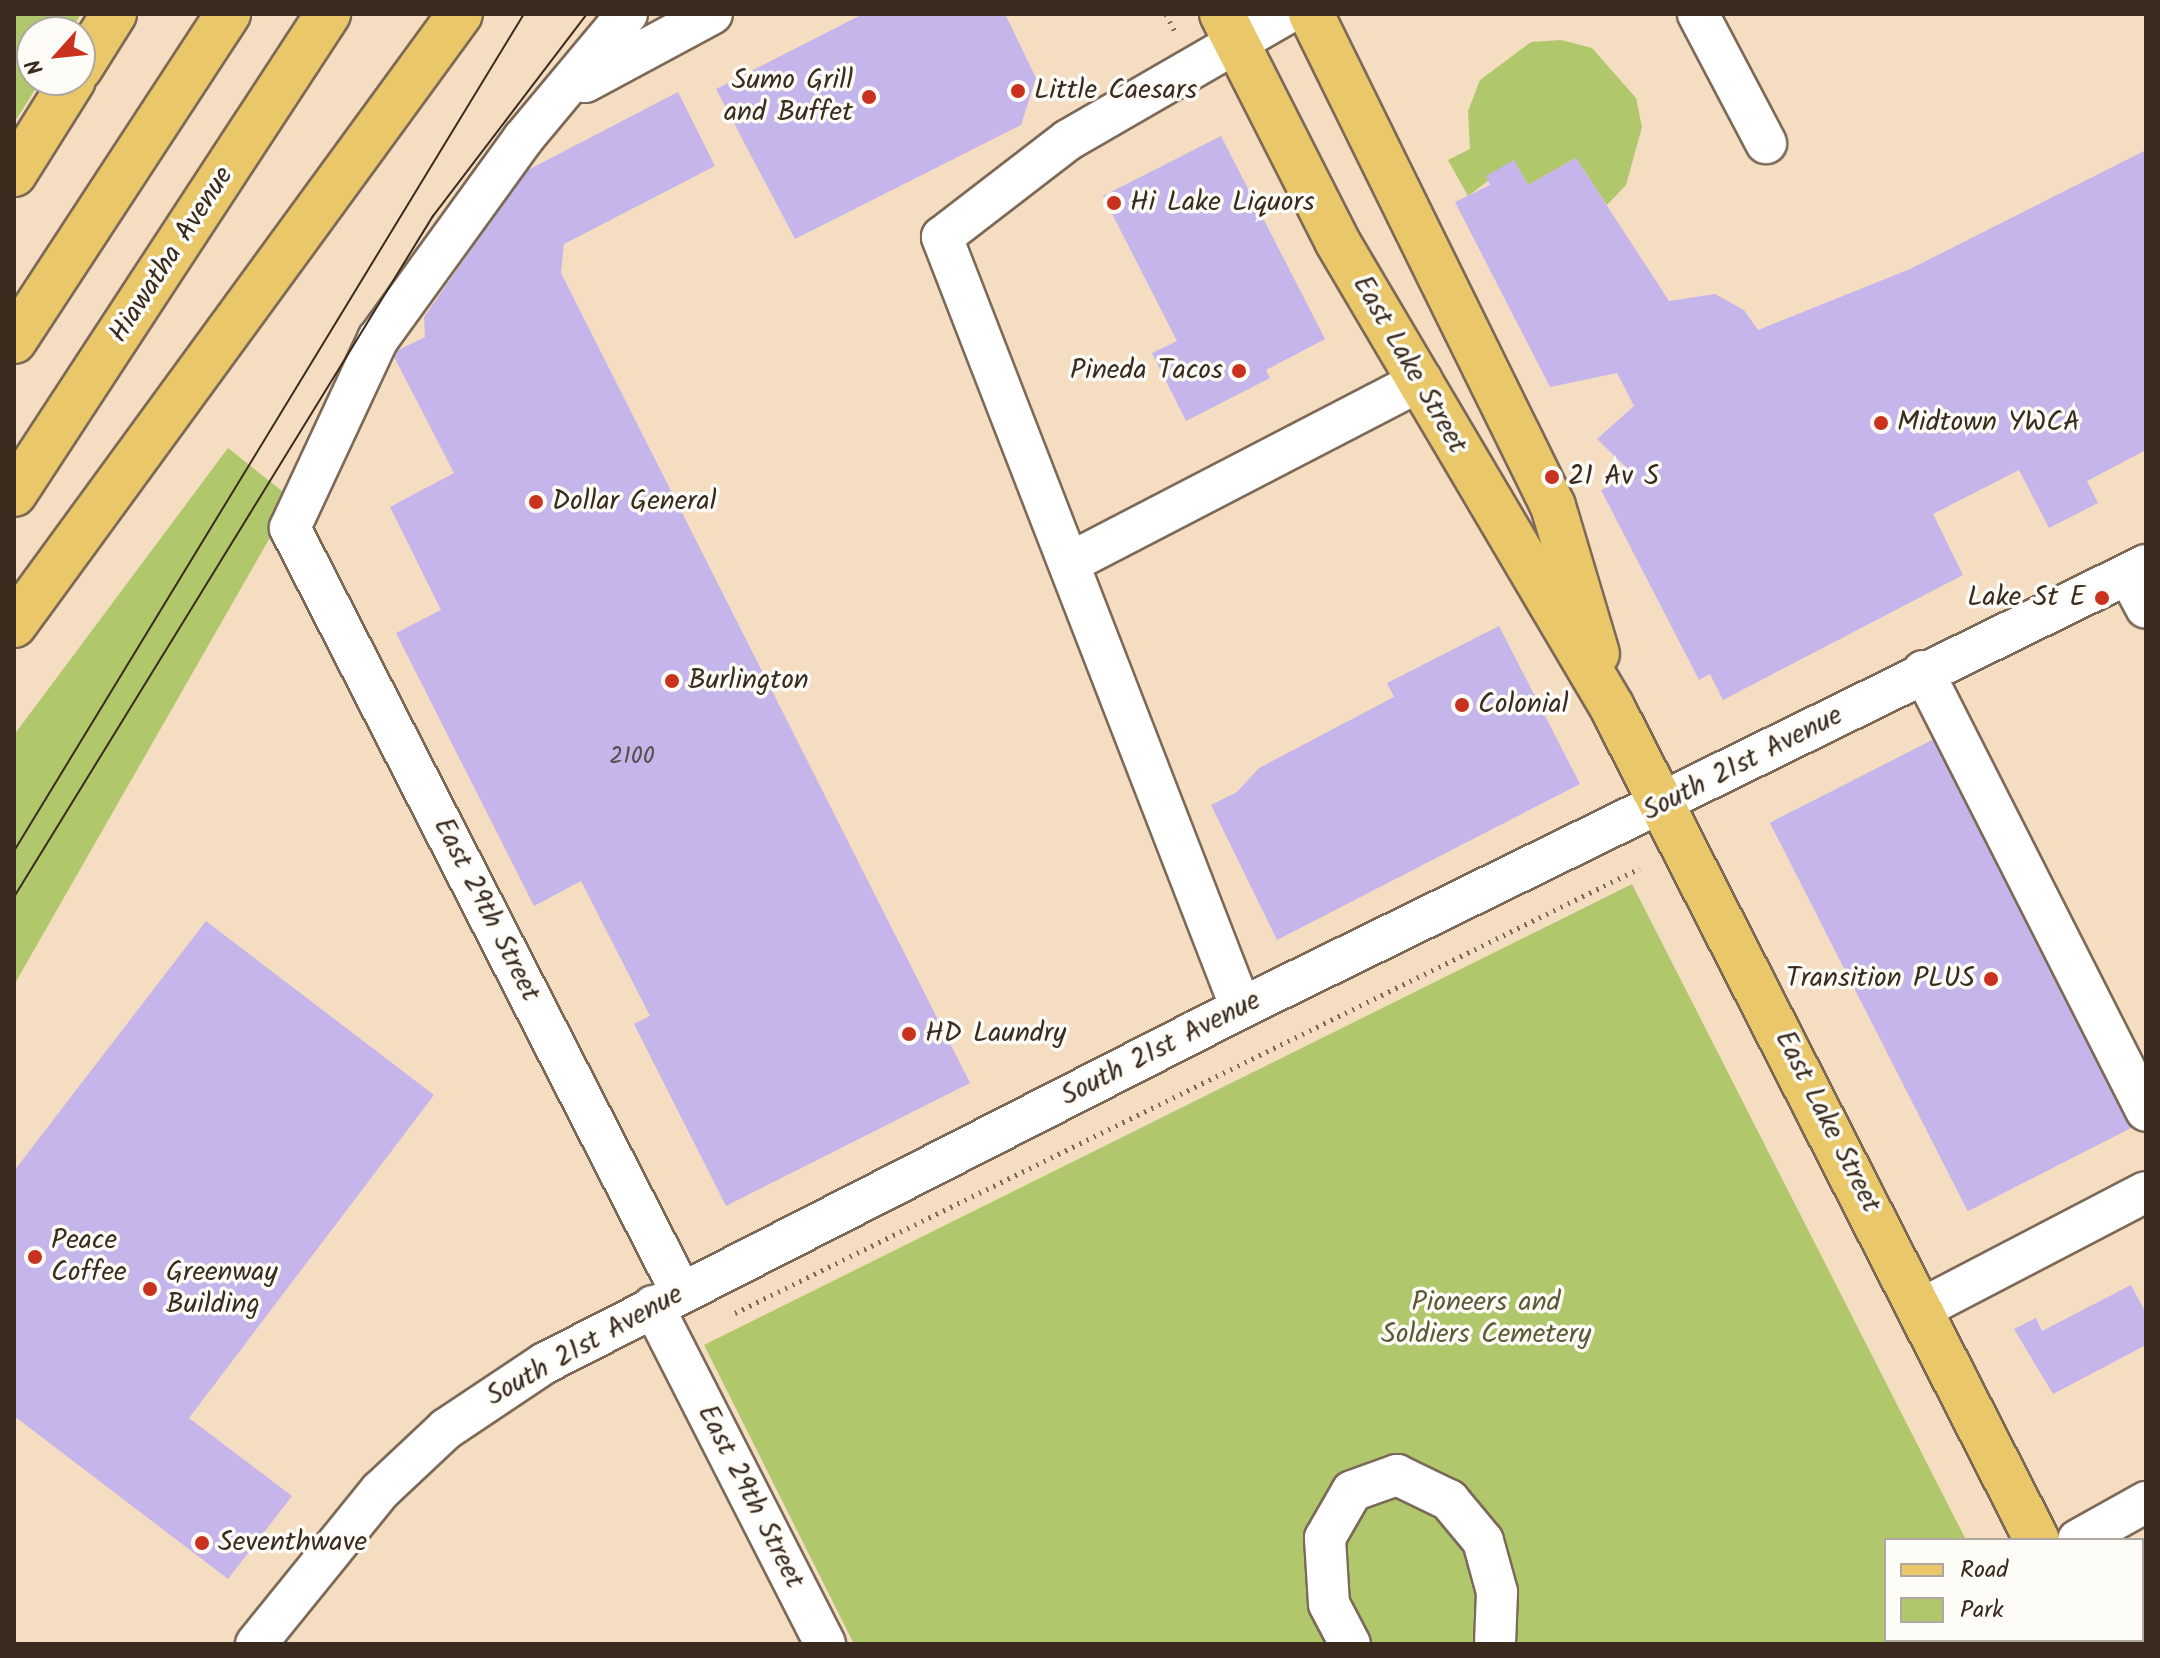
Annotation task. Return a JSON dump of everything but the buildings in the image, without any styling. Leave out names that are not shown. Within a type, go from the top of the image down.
[{"type":"main road","points":[[96,43],[114,14]]},
{"type":"main road","points":[[14,341],[85,227],[228,14]]},
{"type":"main road","name":"Hiawatha Avenue","points":[[14,494],[328,14]]},
{"type":"main road","points":[[14,625],[460,14]]},
{"type":"main road","name":"East Lake Street","points":[[1311,14],[1553,506],[1612,707]]},
{"type":"main road","name":"East Lake Street","points":[[1230,28],[1337,241],[1422,380],[1506,537],[1612,707],[1923,1308],[2036,1538]]},
{"type":"main road","points":[[14,174],[63,96]]},
{"type":"street","points":[[639,28],[712,14]]},
{"type":"street","points":[[1241,1008],[1071,562],[942,237],[1068,140],[1230,28],[1286,14]]},
{"type":"street","points":[[1698,14],[1766,143]]},
{"type":"street","name":"East 29th Street","points":[[639,28],[559,98],[378,339],[290,528],[667,1299],[825,1644]]},
{"type":"street","points":[[1071,562],[1422,380]]},
{"type":"street","name":"South 21st Avenue","points":[[256,1644],[380,1491],[446,1429],[545,1363],[1241,1008],[1662,806],[1923,671],[2140,582]]},
{"type":"street","points":[[1923,671],[2146,1111]]},
{"type":"street","points":[[1923,1308],[2146,1192]]},
{"type":"street","points":[[1350,1644],[1329,1604],[1325,1538],[1352,1491],[1397,1475],[1449,1500],[1483,1541],[1497,1592],[1495,1644]]},
{"type":"street","points":[[2082,1538],[2146,1502]]},
{"type":"path","points":[[1166,14],[1178,38]]},
{"type":"path","points":[[721,1320],[1640,868]]},
{"type":"green space","points":[[14,14],[81,14],[16,16],[16,96],[31,96],[14,123]]},
{"type":"green space","points":[[1561,40],[1592,48],[1636,98],[1642,127],[1626,185],[1607,205],[1576,158],[1528,185],[1514,161],[1468,196],[1448,160],[1470,149],[1468,111],[1480,80],[1531,42]]},
{"type":"green space","points":[[228,448],[292,499],[14,985],[14,735]]},
{"type":"green space","name":"Pioneers and Soldiers Cemetery","points":[[1632,884],[1965,1538],[1884,1538],[1884,1642],[2019,1644],[854,1644],[704,1345]]},
{"type":"tram line","points":[[14,851],[524,14]]},
{"type":"tram line","points":[[14,897],[433,216],[587,14]]},
{"type":"place","name":"Little Caesars","points":[[1018,91]]},
{"type":"place","name":"Sumo Grill and Buffet","points":[[869,97]]},
{"type":"place","name":"Hi Lake Liquors","points":[[1114,203]]},
{"type":"place","name":"Pineda Tacos","points":[[1239,371]]},
{"type":"place","name":"Midtown YWCA","points":[[1881,423]]},
{"type":"place","name":"21 Av S","points":[[1552,477]]},
{"type":"place","name":"Dollar General","points":[[536,502]]},
{"type":"place","name":"Lake St E","points":[[2102,598]]},
{"type":"place","name":"Burlington","points":[[672,681]]},
{"type":"place","name":"Colonial","points":[[1462,705]]},
{"type":"place","name":"Transition PLUS","points":[[1991,979]]},
{"type":"place","name":"HD Laundry","points":[[909,1034]]},
{"type":"place","name":"Peace Coffee","points":[[35,1257]]},
{"type":"place","name":"Greenway Building","points":[[150,1289]]},
{"type":"place","name":"Seventhwave","points":[[202,1543]]}]
